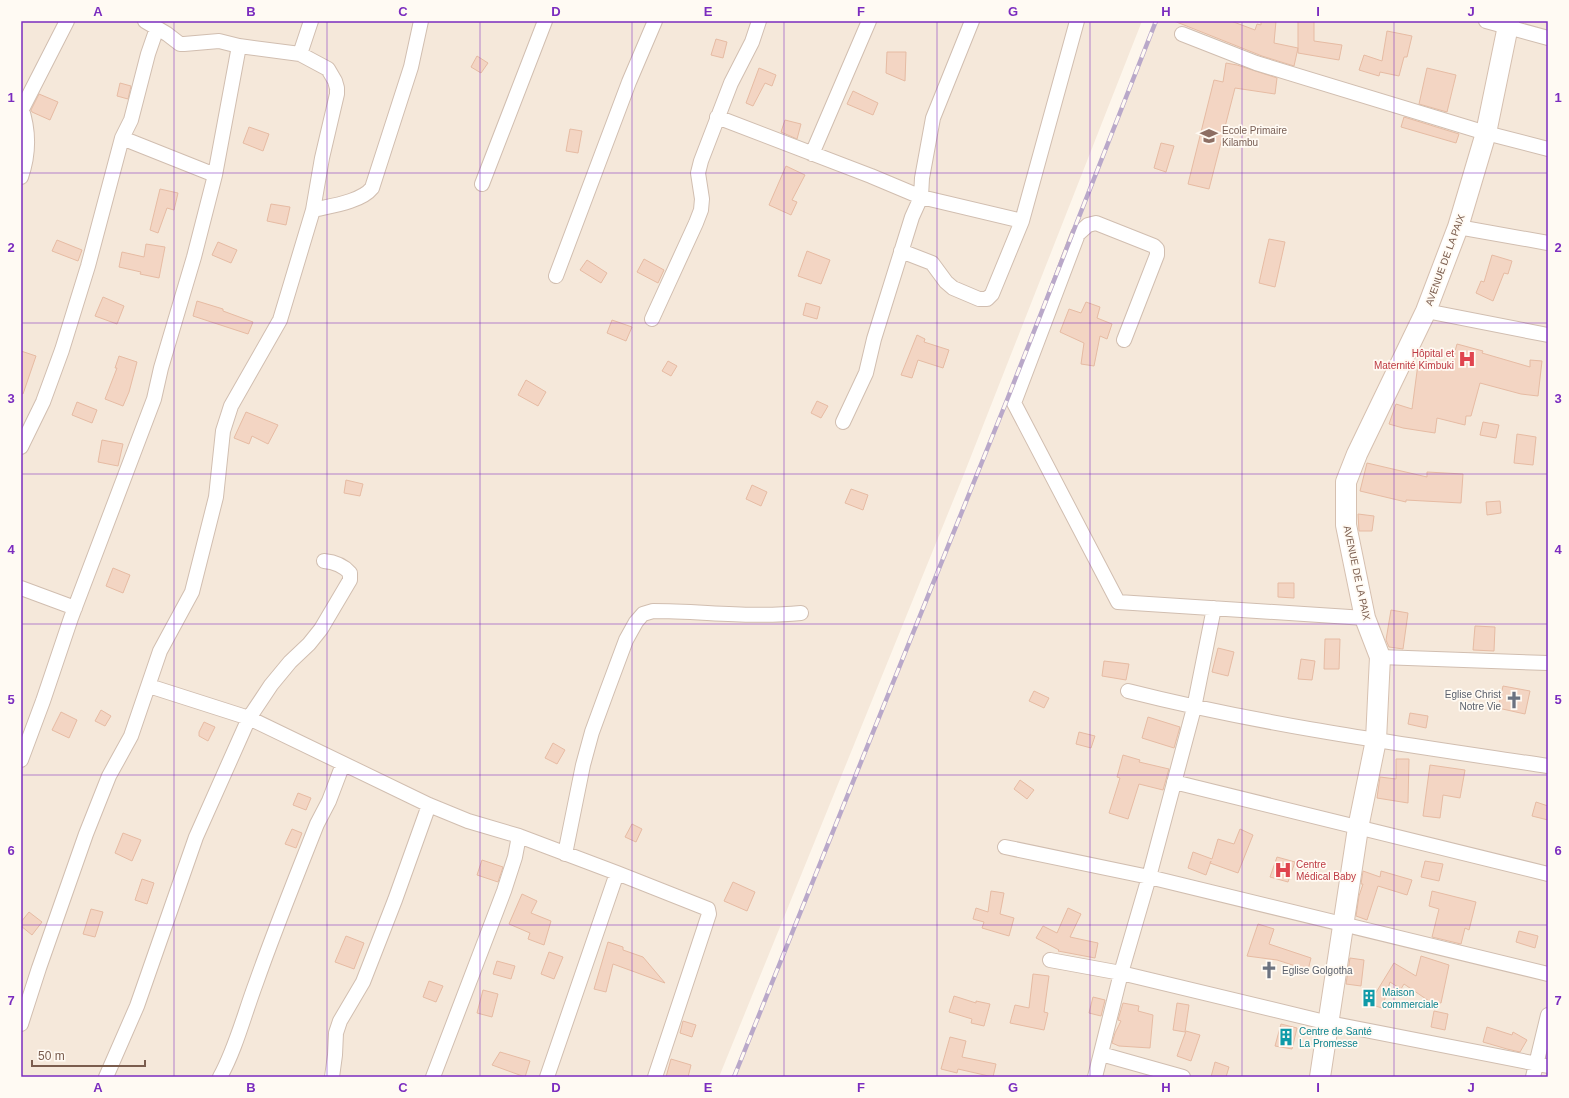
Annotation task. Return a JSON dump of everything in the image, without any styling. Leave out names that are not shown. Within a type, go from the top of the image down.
[{"type":"street","points":[[21,177],[25,165],[28,146],[25,122],[21,108],[67,21]]},
{"type":"street","points":[[300,54],[311,21]]},
{"type":"street","points":[[313,210],[361,198],[372,188],[411,67],[421,21]]},
{"type":"street","points":[[482,184],[545,21]]},
{"type":"street","points":[[556,276],[629,82],[655,21]]},
{"type":"street","points":[[652,319],[701,210],[702,199],[698,172],[717,117],[731,83],[752,42],[759,21]]},
{"type":"street","points":[[812,154],[869,21]]},
{"type":"street","points":[[842,422],[866,372],[874,339],[901,251],[912,217],[921,198],[922,178],[933,118],[972,21]]},
{"type":"street","points":[[901,251],[932,262],[946,282],[953,288],[979,299],[987,299],[992,294],[1022,221],[1077,21]]},
{"type":"street","points":[[1486,21],[1509,24],[1548,38]]},
{"type":"street","name":"AVENUE DE LA PAIX","points":[[1320,1077],[1358,828],[1376,740],[1380,656],[1365,618],[1346,525],[1346,482],[1357,454],[1426,311],[1458,228],[1486,133],[1509,24]]},
{"type":"street","points":[[21,447],[43,402],[62,350],[88,266],[122,138],[131,120],[146,60],[151,25],[180,44],[213,41],[226,42],[239,46],[300,54],[328,69],[333,75],[337,88],[313,210],[280,320],[231,406],[222,442],[216,497],[207,527],[192,592],[160,651],[131,736],[109,776],[86,834],[21,1024]]},
{"type":"street","points":[[1182,34],[1256,63],[1486,133],[1548,148]]},
{"type":"street","points":[[21,760],[75,608],[154,399],[161,368],[194,258],[215,175],[239,46]]},
{"type":"street","points":[[717,117],[871,176],[921,198],[1022,221]]},
{"type":"street","points":[[122,138],[215,175]]},
{"type":"street","points":[[1124,340],[1157,255],[1157,249],[1154,246],[1096,223],[1088,225],[1078,234],[1015,400],[1015,407],[1118,602],[1365,618]]},
{"type":"street","points":[[1458,228],[1548,243]]},
{"type":"street","points":[[1426,311],[1548,335]]},
{"type":"street","points":[[106,1077],[137,1006],[196,837],[249,718],[271,685],[321,629],[350,580],[350,573],[345,567],[335,562],[324,561]]},
{"type":"street","points":[[21,588],[75,608]]},
{"type":"street","points":[[1095,1077],[1121,973],[1149,877],[1194,708],[1214,608]]},
{"type":"street","points":[[565,854],[583,765],[592,732],[626,640],[636,622],[643,614],[653,611],[761,615],[800,613]]},
{"type":"street","points":[[1380,656],[1548,663]]},
{"type":"street","points":[[149,686],[249,718],[429,805],[468,821],[519,836],[708,909],[709,914],[655,1077]]},
{"type":"street","points":[[1128,691],[1194,708],[1376,740],[1548,766]]},
{"type":"street","points":[[220,1077],[234,1048],[258,976],[314,831],[329,801],[343,764]]},
{"type":"street","points":[[1174,782],[1548,874]]},
{"type":"street","points":[[332,1077],[336,1033],[340,1021],[363,982],[395,900],[429,805]]},
{"type":"street","points":[[433,1077],[504,890],[515,857],[519,836]]},
{"type":"street","points":[[1005,847],[1149,877],[1548,974]]},
{"type":"street","points":[[547,1077],[617,873]]},
{"type":"street","points":[[1050,960],[1121,973],[1328,1023],[1542,1065]]},
{"type":"street","points":[[1533,1077],[1542,1065],[1548,1015]]},
{"type":"street","points":[[1101,1054],[1183,1077]]},
{"type":"shaded area","points":[[21,21],[1142,21],[964,474],[719,1077],[21,1077]]},
{"type":"shaded area","points":[[1156,21],[1548,21],[1548,1077],[734,1077],[1007,400]]},
{"type":"building","points":[[1174,21],[1231,21],[1255,30],[1257,24],[1261,25],[1261,21],[1276,21],[1274,43],[1298,48],[1294,66],[1262,56]]},
{"type":"building","points":[[1298,21],[1314,21],[1314,41],[1342,45],[1339,60],[1298,53]]},
{"type":"building","points":[[1387,31],[1412,36],[1407,57],[1404,57],[1399,76],[1380,72],[1379,76],[1359,70],[1364,55],[1382,61]]},
{"type":"building","points":[[716,39],[727,42],[723,58],[711,55]]},
{"type":"building","points":[[887,52],[906,52],[905,81],[886,73]]},
{"type":"building","points":[[477,56],[488,63],[481,73],[471,67]]},
{"type":"building","points":[[1226,63],[1277,78],[1275,94],[1235,88],[1209,189],[1188,184],[1214,80],[1223,82]]},
{"type":"building","points":[[759,68],[776,75],[772,86],[765,83],[753,106],[746,103]]},
{"type":"building","points":[[1427,68],[1456,75],[1447,112],[1419,104]]},
{"type":"building","points":[[120,83],[131,86],[128,99],[117,96]]},
{"type":"building","points":[[853,91],[878,103],[873,115],[847,104]]},
{"type":"building","points":[[39,94],[58,102],[50,120],[32,112],[31,110]]},
{"type":"building","points":[[1404,117],[1459,134],[1456,143],[1401,127]]},
{"type":"building","points":[[785,120],[801,124],[797,139],[781,132]]},
{"type":"building","points":[[249,127],[269,134],[263,151],[243,143]]},
{"type":"building","points":[[570,129],[582,131],[578,153],[566,151]]},
{"type":"building","points":[[1161,143],[1174,146],[1166,172],[1154,168]]},
{"type":"building","points":[[786,166],[805,175],[792,200],[797,202],[791,215],[769,205]]},
{"type":"building","points":[[160,189],[178,193],[174,210],[167,208],[158,233],[150,230]]},
{"type":"building","points":[[271,204],[290,207],[286,225],[267,221]]},
{"type":"building","points":[[1269,239],[1285,242],[1275,287],[1259,283]]},
{"type":"building","points":[[57,240],[82,250],[78,261],[52,251]]},
{"type":"building","points":[[218,242],[237,250],[231,263],[212,255]]},
{"type":"building","points":[[146,244],[165,247],[159,278],[119,267],[122,252],[144,257]]},
{"type":"building","points":[[807,251],[830,260],[821,284],[798,276]]},
{"type":"building","points":[[1492,255],[1512,261],[1508,274],[1504,273],[1493,301],[1476,293],[1481,281],[1484,282]]},
{"type":"building","points":[[644,259],[664,270],[658,283],[637,272]]},
{"type":"building","points":[[587,260],[607,273],[601,283],[580,270]]},
{"type":"building","points":[[103,297],[124,306],[117,324],[95,316]]},
{"type":"building","points":[[197,301],[223,309],[223,311],[253,322],[248,334],[193,316]]},
{"type":"building","points":[[1086,302],[1100,307],[1097,318],[1112,324],[1107,339],[1100,336],[1094,366],[1081,364],[1084,343],[1060,332],[1069,309],[1081,313]]},
{"type":"building","points":[[806,303],[820,307],[817,319],[803,315]]},
{"type":"building","points":[[612,320],[632,327],[626,341],[607,333]]},
{"type":"building","points":[[917,335],[925,339],[924,342],[949,350],[943,368],[918,360],[912,378],[901,375]]},
{"type":"building","points":[[1457,344],[1530,367],[1530,360],[1542,361],[1538,396],[1521,394],[1480,383],[1471,416],[1466,416],[1465,425],[1437,418],[1435,433],[1403,428],[1389,424],[1396,404],[1412,409],[1418,364],[1450,369]]},
{"type":"building","points":[[21,351],[36,356],[23,394],[21,393]]},
{"type":"building","points":[[119,356],[137,362],[129,392],[123,406],[105,399],[117,368],[115,368]]},
{"type":"building","points":[[668,361],[677,366],[671,376],[662,371]]},
{"type":"building","points":[[526,380],[546,392],[538,406],[518,395]]},
{"type":"building","points":[[817,401],[828,406],[821,418],[811,413]]},
{"type":"building","points":[[77,402],[97,410],[92,423],[72,415]]},
{"type":"building","points":[[246,412],[278,425],[268,444],[252,436],[249,444],[234,438]]},
{"type":"building","points":[[1483,422],[1499,425],[1496,438],[1480,435]]},
{"type":"building","points":[[1517,434],[1536,437],[1533,465],[1514,463]]},
{"type":"building","points":[[102,440],[123,444],[118,466],[98,462]]},
{"type":"building","points":[[1367,463],[1427,477],[1427,472],[1463,474],[1461,503],[1406,500],[1406,502],[1360,491]]},
{"type":"building","points":[[346,480],[363,484],[360,496],[344,493]]},
{"type":"building","points":[[752,485],[767,492],[761,506],[746,499]]},
{"type":"building","points":[[851,489],[868,495],[863,510],[845,503]]},
{"type":"building","points":[[1500,501],[1501,513],[1487,515],[1486,502]]},
{"type":"building","points":[[1358,514],[1374,516],[1372,531],[1359,531]]},
{"type":"building","points":[[113,568],[130,575],[123,593],[106,586]]},
{"type":"building","points":[[1278,583],[1294,583],[1294,598],[1278,597]]},
{"type":"building","points":[[1391,610],[1408,613],[1403,649],[1389,647],[1386,640]]},
{"type":"building","points":[[1475,626],[1495,627],[1494,651],[1473,650]]},
{"type":"building","points":[[1325,639],[1340,639],[1339,669],[1324,669]]},
{"type":"building","points":[[1218,648],[1234,652],[1228,676],[1212,672]]},
{"type":"building","points":[[1301,659],[1315,661],[1312,680],[1298,679]]},
{"type":"building","points":[[1104,661],[1129,664],[1126,680],[1102,676]]},
{"type":"building","name":"Eglise Christ Notre Vie","points":[[1503,686],[1530,691],[1525,714],[1498,708]]},
{"type":"building","points":[[1034,691],[1049,698],[1044,708],[1029,701]]},
{"type":"building","points":[[101,710],[111,716],[105,726],[95,721]]},
{"type":"building","points":[[61,712],[77,720],[69,738],[52,730]]},
{"type":"building","points":[[1410,713],[1428,716],[1426,728],[1408,724]]},
{"type":"building","points":[[1148,717],[1180,727],[1174,748],[1142,738]]},
{"type":"building","points":[[204,722],[215,727],[208,741],[199,736],[199,732]]},
{"type":"building","points":[[1079,732],[1095,736],[1091,748],[1076,744]]},
{"type":"building","points":[[553,743],[565,750],[557,764],[545,758]]},
{"type":"building","points":[[1123,755],[1140,760],[1139,762],[1169,769],[1163,790],[1139,784],[1128,819],[1109,813],[1120,778],[1117,777]]},
{"type":"building","points":[[1396,759],[1409,759],[1408,803],[1377,798],[1380,777],[1396,779]]},
{"type":"building","points":[[1430,765],[1465,770],[1460,798],[1443,795],[1440,818],[1423,816]]},
{"type":"building","points":[[1020,780],[1034,790],[1027,799],[1014,789]]},
{"type":"building","points":[[298,793],[311,798],[306,810],[293,805]]},
{"type":"building","points":[[1536,802],[1548,806],[1548,820],[1532,816]]},
{"type":"building","points":[[632,824],[642,829],[636,842],[625,837]]},
{"type":"building","points":[[292,829],[302,833],[296,848],[285,844]]},
{"type":"building","points":[[1240,829],[1253,835],[1238,873],[1210,863],[1206,875],[1188,868],[1193,852],[1212,859],[1218,839],[1234,844]]},
{"type":"building","points":[[123,833],[141,840],[132,861],[115,853]]},
{"type":"building","name":"Centre Médical Baby","points":[[1277,857],[1295,862],[1288,882],[1270,877]]},
{"type":"building","points":[[482,860],[503,867],[498,882],[477,875]]},
{"type":"building","points":[[1425,861],[1443,864],[1439,881],[1421,877]]},
{"type":"building","points":[[1363,871],[1380,877],[1381,871],[1412,880],[1407,895],[1378,886],[1367,920],[1356,916],[1359,896],[1363,884],[1361,884]]},
{"type":"building","points":[[142,879],[154,883],[147,904],[135,900]]},
{"type":"building","points":[[733,882],[755,892],[747,911],[724,901]]},
{"type":"building","points":[[991,891],[1004,893],[1000,914],[1014,918],[1009,936],[982,928],[984,922],[973,919],[976,908],[988,912]]},
{"type":"building","points":[[1432,891],[1476,902],[1469,930],[1465,928],[1461,944],[1432,937],[1439,909],[1429,906]]},
{"type":"building","points":[[522,894],[537,901],[531,913],[551,921],[544,945],[528,939],[530,933],[509,924]]},
{"type":"building","points":[[1068,908],[1081,914],[1070,937],[1098,943],[1095,958],[1058,951],[1059,950],[1036,938],[1043,926],[1057,933]]},
{"type":"building","points":[[91,909],[103,912],[95,937],[83,934]]},
{"type":"building","points":[[29,912],[42,922],[32,935],[21,926],[21,922]]},
{"type":"building","points":[[1258,924],[1274,929],[1269,944],[1311,958],[1308,970],[1277,960],[1247,956]]},
{"type":"building","points":[[1519,931],[1538,936],[1535,948],[1516,942]]},
{"type":"building","points":[[346,936],[364,943],[354,969],[335,962]]},
{"type":"building","points":[[608,942],[623,947],[623,950],[643,957],[665,983],[613,964],[606,992],[594,989]]},
{"type":"building","points":[[549,952],[563,957],[554,979],[541,974]]},
{"type":"building","points":[[1421,956],[1449,965],[1441,1003],[1429,1001],[1404,984],[1401,989],[1390,982],[1382,1008],[1369,1004],[1394,963],[1416,976]]},
{"type":"building","points":[[1350,958],[1364,960],[1361,986],[1346,984]]},
{"type":"building","points":[[497,961],[515,966],[511,979],[493,974]]},
{"type":"building","points":[[1033,974],[1049,976],[1044,1012],[1048,1013],[1044,1030],[1010,1023],[1015,1005],[1029,1008]]},
{"type":"building","points":[[429,981],[443,986],[436,1002],[423,997]]},
{"type":"building","points":[[483,990],[498,994],[492,1017],[477,1013]]},
{"type":"building","points":[[954,996],[976,1003],[976,1001],[990,1004],[984,1026],[971,1023],[972,1019],[949,1012]]},
{"type":"building","points":[[1093,997],[1105,1000],[1101,1016],[1089,1013]]},
{"type":"building","points":[[1123,1003],[1139,1006],[1138,1011],[1153,1015],[1150,1048],[1119,1046],[1112,1043],[1121,1021],[1118,1020]]},
{"type":"building","points":[[1177,1003],[1189,1005],[1185,1032],[1173,1030]]},
{"type":"building","points":[[1434,1011],[1448,1014],[1445,1030],[1431,1027]]},
{"type":"building","points":[[683,1021],[696,1025],[692,1037],[680,1033]]},
{"type":"building","name":"Centre de Santé La Promesse","points":[[1281,1024],[1297,1028],[1292,1049],[1275,1046]]},
{"type":"building","points":[[1487,1027],[1512,1035],[1513,1032],[1527,1040],[1520,1052],[1483,1042]]},
{"type":"building","points":[[1186,1031],[1200,1035],[1191,1061],[1177,1056]]},
{"type":"building","points":[[950,1037],[966,1041],[962,1057],[996,1064],[993,1077],[958,1069],[957,1073],[941,1069]]},
{"type":"building","points":[[500,1052],[530,1061],[525,1077],[492,1065]]},
{"type":"building","points":[[671,1059],[691,1065],[688,1077],[666,1077]]},
{"type":"building","points":[[1215,1062],[1229,1067],[1226,1077],[1211,1077]]},
{"type":"railway","points":[[734,1077],[1007,400],[1156,21]]},
{"type":"place","name":"Ecole Primaire Kilambu","points":[[1209,136]]},
{"type":"place","name":"Hôpital et Maternité Kimbuki","points":[[1467,359]]},
{"type":"place","name":"Eglise Christ Notre Vie","points":[[1514,700]]},
{"type":"place","name":"Centre Médical Baby","points":[[1283,870]]},
{"type":"place","name":"Eglise Golgotha","points":[[1269,970]]},
{"type":"place","name":"Maison commerciale","points":[[1369,998]]},
{"type":"place","name":"Centre de Santé La Promesse","points":[[1286,1037]]}]
